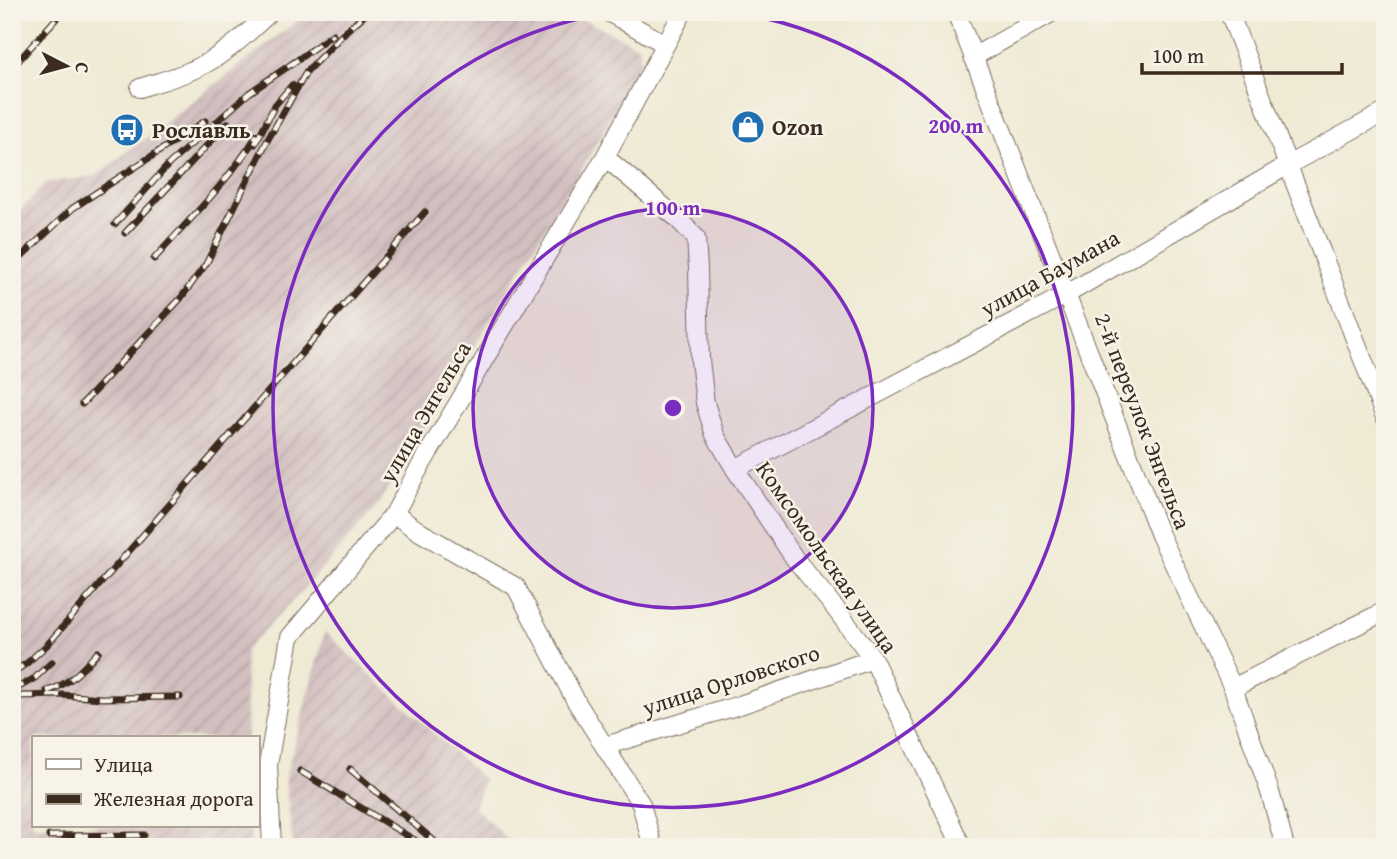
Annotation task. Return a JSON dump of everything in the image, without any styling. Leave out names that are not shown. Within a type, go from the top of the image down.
[{"type":"street","points":[[140,88],[186,73],[217,57],[270,12]]},
{"type":"street","points":[[608,12],[665,44]]},
{"type":"street","name":"улица Энгельса","points":[[272,847],[268,765],[290,637],[394,514],[605,157],[683,12]]},
{"type":"street","name":"2-й переулок Энгельса","points":[[956,12],[1160,535],[1233,688],[1270,792],[1285,847]]},
{"type":"street","points":[[973,57],[1054,12]]},
{"type":"street","points":[[1228,12],[1385,417]]},
{"type":"street","name":"улица Баумана","points":[[735,469],[1067,294],[1288,165],[1385,112]]},
{"type":"street","name":"Комсомольская улица","points":[[605,157],[677,218],[696,238],[700,360],[705,402],[715,435],[795,559],[873,659],[962,847]]},
{"type":"street","points":[[394,514],[516,587],[577,703],[641,804],[653,847]]},
{"type":"street","points":[[1233,688],[1385,611]]},
{"type":"street","name":"улица Орловского","points":[[605,746],[740,705],[873,659]]},
{"type":"shaded area","points":[[309,12],[569,12],[640,47],[639,67],[586,162],[378,505],[245,650],[247,736],[32,736],[32,828],[250,828],[251,847],[12,847],[12,220],[46,183],[96,176]]},
{"type":"shaded area","points":[[325,632],[484,780],[474,807],[515,847],[293,847],[285,778]]},
{"type":"railway","points":[[12,68],[62,12]]},
{"type":"railway","points":[[82,404],[181,298],[206,264],[267,141],[307,71],[368,12]]},
{"type":"railway","points":[[115,224],[170,163],[249,93],[333,34]]},
{"type":"railway","points":[[255,144],[275,105],[292,85]]},
{"type":"railway","points":[[12,265],[73,208],[205,121]]},
{"type":"railway","points":[[125,233],[228,123]]},
{"type":"railway","points":[[154,259],[221,184],[257,135]]},
{"type":"railway","points":[[12,673],[47,645],[425,212]]},
{"type":"railway","points":[[47,691],[69,680],[98,652]]},
{"type":"railway","points":[[12,691],[35,678],[52,662]]},
{"type":"railway","points":[[21,696],[180,697]]},
{"type":"railway","points":[[350,769],[441,847]]},
{"type":"railway","points":[[300,771],[426,847]]},
{"type":"railway","points":[[49,836],[144,835]]},
{"type":"place","name":"Ozon","points":[[748,127]]},
{"type":"place","name":"Рославль","points":[[127,130]]}]
